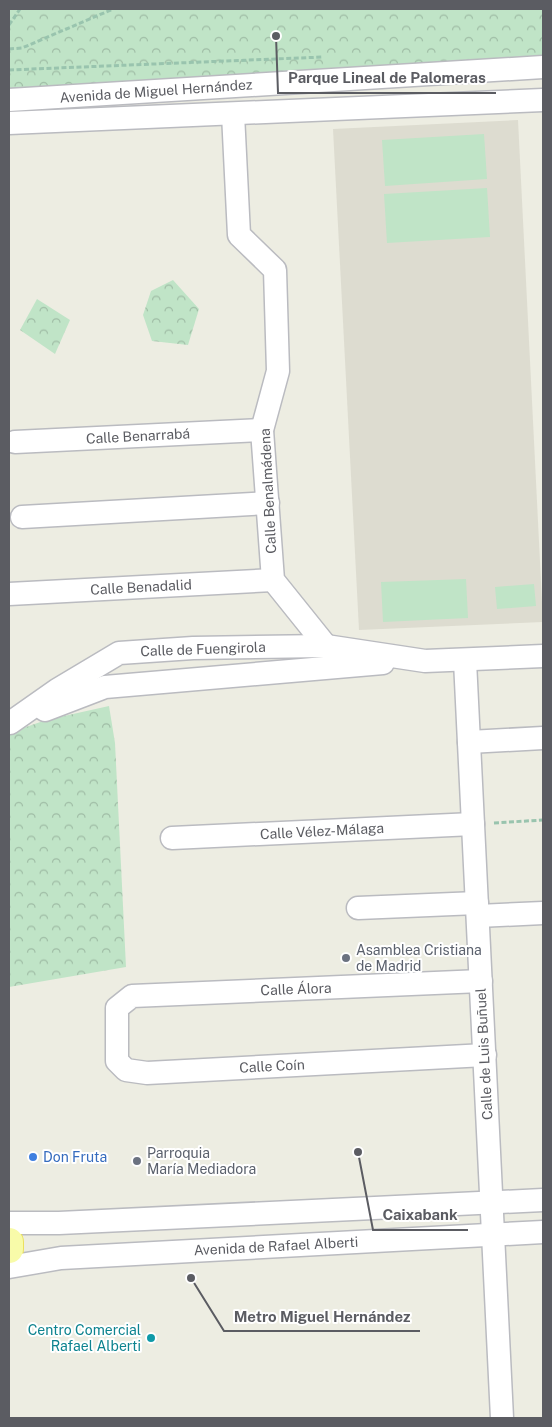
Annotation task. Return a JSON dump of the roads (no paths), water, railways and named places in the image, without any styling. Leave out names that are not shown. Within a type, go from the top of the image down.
[{"type":"main road","points":[[9,1242],[9,1249]]},
{"type":"street","name":"Avenida de Miguel Hernández","points":[[9,100],[543,67]]},
{"type":"street","name":"Avenida de Miguel Hernández","points":[[9,122],[543,100]]},
{"type":"street","name":"Calle Benalmádena","points":[[233,114],[239,234],[275,270],[278,371],[262,430],[273,580]]},
{"type":"street","name":"Calle Benarrabá","points":[[14,442],[262,430]]},
{"type":"street","points":[[22,517],[268,503]]},
{"type":"street","points":[[273,580],[326,646]]},
{"type":"street","name":"Calle Benadalid","points":[[9,594],[273,580]]},
{"type":"street","name":"Calle de Fuengirola","points":[[9,723],[57,690],[120,653],[193,648],[326,646],[416,660]]},
{"type":"street","name":"Calle de Fuengirola","points":[[9,723],[105,687],[416,660],[465,660],[543,656]]},
{"type":"street","name":"Calle de Luis Buñuel","points":[[465,660],[502,1418]]},
{"type":"street","points":[[469,742],[543,738]]},
{"type":"street","name":"Calle Vélez-Málaga","points":[[172,838],[473,824]]},
{"type":"street","points":[[358,908],[477,909],[543,913]]},
{"type":"street","name":"Calle Álora","points":[[117,1008],[132,996],[481,981]]},
{"type":"street","name":"Calle Coín","points":[[117,1008],[117,1061],[126,1070],[147,1073],[484,1054]]},
{"type":"street","points":[[9,1223],[59,1223],[543,1200]]},
{"type":"street","name":"Avenida de Rafael Alberti","points":[[9,1268],[61,1258],[543,1232]]},
{"type":"place","name":"Parque Lineal de Palomeras","points":[[276,36]]},
{"type":"place","name":"Asamblea Cristiana de Madrid","points":[[346,958]]},
{"type":"place","name":"Caixabank","points":[[358,1152]]},
{"type":"place","name":"Don Fruta","points":[[33,1157]]},
{"type":"place","name":"Parroquia María Mediadora","points":[[137,1161]]},
{"type":"place","name":"Metro Miguel Hernández","points":[[191,1278]]},
{"type":"place","name":"Centro Comercial Rafael Alberti","points":[[151,1338]]}]
